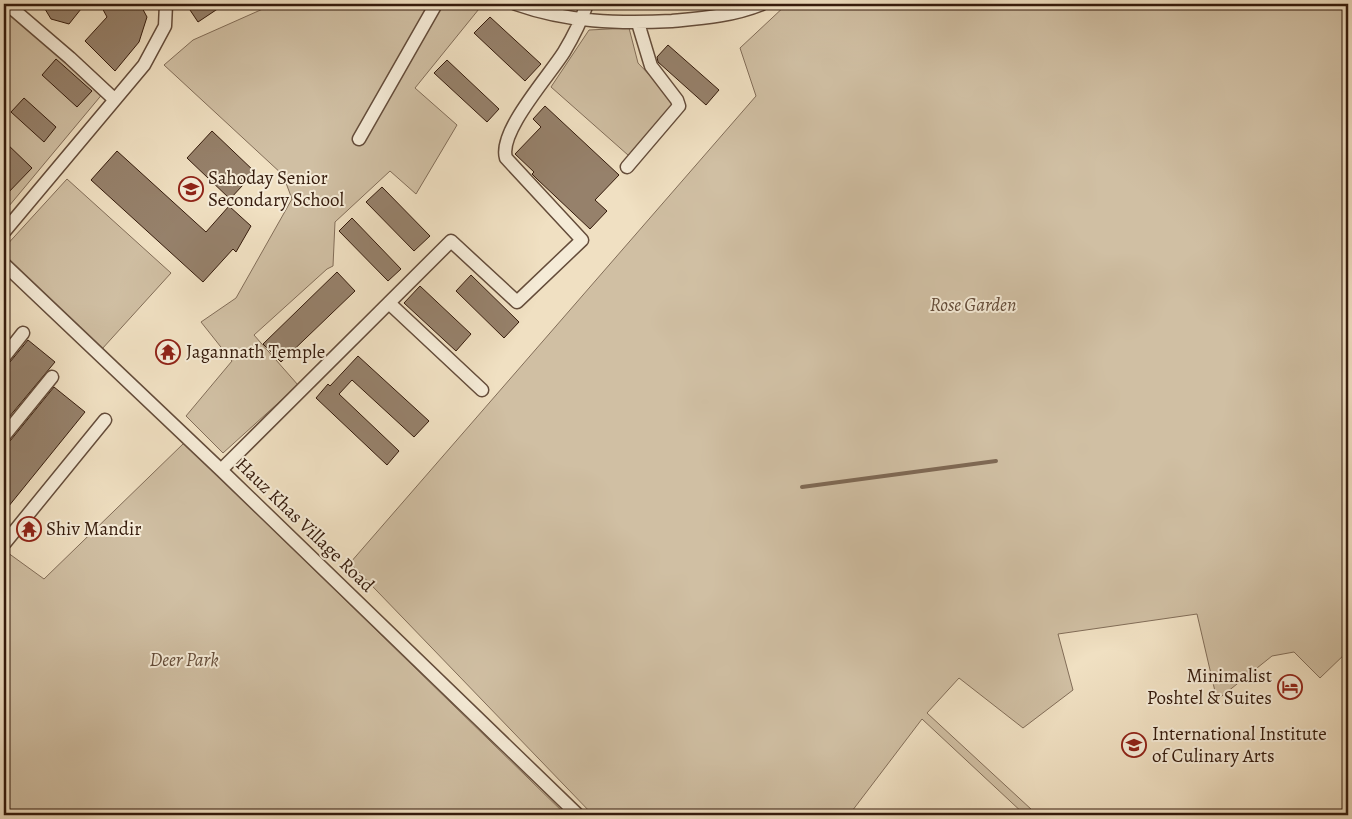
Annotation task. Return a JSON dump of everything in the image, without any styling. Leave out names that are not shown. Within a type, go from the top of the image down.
[{"type":"street","points":[[7,4],[114,99]]},
{"type":"street","points":[[4,232],[144,65],[165,26],[166,4]]},
{"type":"street","points":[[359,138],[436,4]]},
{"type":"street","points":[[516,4],[537,12],[581,20],[638,23],[728,16],[762,4]]},
{"type":"street","points":[[222,470],[451,241],[517,302],[582,240],[506,158],[504,150],[517,120],[563,53],[581,20],[587,4]]},
{"type":"street","points":[[626,167],[679,106],[677,100],[651,66],[638,23]]},
{"type":"street","name":"Hauz Khas Village Road","points":[[4,264],[222,470],[578,815]]},
{"type":"street","points":[[389,303],[482,390]]},
{"type":"street","points":[[4,357],[23,333]]},
{"type":"street","points":[[4,436],[52,377]]},
{"type":"street","points":[[4,544],[8,530],[105,420]]},
{"type":"green space","points":[[274,4],[483,4],[415,88],[457,125],[416,194],[390,171],[335,222],[333,266],[327,269],[254,335],[298,385],[223,453],[186,416],[232,361],[201,322],[236,298],[292,199],[283,175],[164,65],[193,40]]},
{"type":"green space","name":"Rose Garden","points":[[787,4],[1348,4],[1348,651],[1320,678],[1294,652],[1272,656],[1217,700],[1197,614],[1058,634],[1073,690],[1023,728],[959,678],[927,713],[1032,810],[1028,815],[1025,815],[922,719],[849,815],[593,815],[350,563],[756,96],[740,48]]},
{"type":"green space","points":[[4,10],[104,92],[4,212]]},
{"type":"green space","points":[[629,28],[638,63],[681,108],[637,163],[551,87],[589,30]]},
{"type":"green space","points":[[67,179],[171,273],[102,349],[4,260],[4,248]]},
{"type":"green space","name":"Deer Park","points":[[184,443],[566,815],[4,815],[4,550],[44,579]]},
{"type":"building","points":[[42,4],[85,4],[69,24],[51,19]]},
{"type":"building","points":[[100,4],[140,4],[147,17],[139,42],[115,71],[85,41],[107,17]]},
{"type":"building","points":[[186,4],[225,4],[198,22]]},
{"type":"building","points":[[490,17],[541,64],[525,81],[474,33]]},
{"type":"building","points":[[668,45],[719,90],[706,105],[658,62],[657,57]]},
{"type":"building","points":[[56,59],[92,91],[77,107],[42,75]]},
{"type":"building","points":[[447,60],[499,109],[487,122],[434,73]]},
{"type":"building","points":[[24,98],[56,127],[44,142],[11,112]]},
{"type":"building","points":[[545,106],[619,175],[595,200],[607,211],[590,229],[532,174],[534,172],[515,154],[541,127],[533,119]]},
{"type":"building","points":[[212,131],[255,172],[230,199],[187,158]]},
{"type":"building","points":[[4,141],[32,168],[4,197]]},
{"type":"building","points":[[117,151],[206,232],[229,206],[251,226],[236,252],[233,249],[203,282],[91,180]]},
{"type":"building","points":[[382,187],[430,236],[414,251],[366,202]]},
{"type":"building","points":[[352,218],[401,269],[388,281],[339,231]]},
{"type":"building","points":[[337,272],[355,291],[281,362],[263,344]]},
{"type":"building","points":[[471,275],[519,322],[504,338],[456,291]]},
{"type":"building","points":[[420,286],[471,334],[456,351],[404,303]]},
{"type":"building","points":[[28,340],[55,362],[4,423],[4,365],[10,362]]},
{"type":"building","points":[[358,356],[429,421],[414,437],[352,380],[339,394],[399,451],[387,465],[316,398]]},
{"type":"building","points":[[54,387],[85,412],[4,512],[4,444],[10,441]]},
{"type":"waterway","points":[[802,487],[996,461]]},
{"type":"place","name":"Sahoday Senior Secondary School","points":[[191,189]]},
{"type":"place","name":"Jagannath Temple","points":[[168,352]]},
{"type":"place","name":"Shiv Mandir","points":[[29,529]]},
{"type":"place","name":"Minimalist Poshtel & Suites","points":[[1290,687]]},
{"type":"place","name":"International Institute of Culinary Arts","points":[[1134,745]]}]
